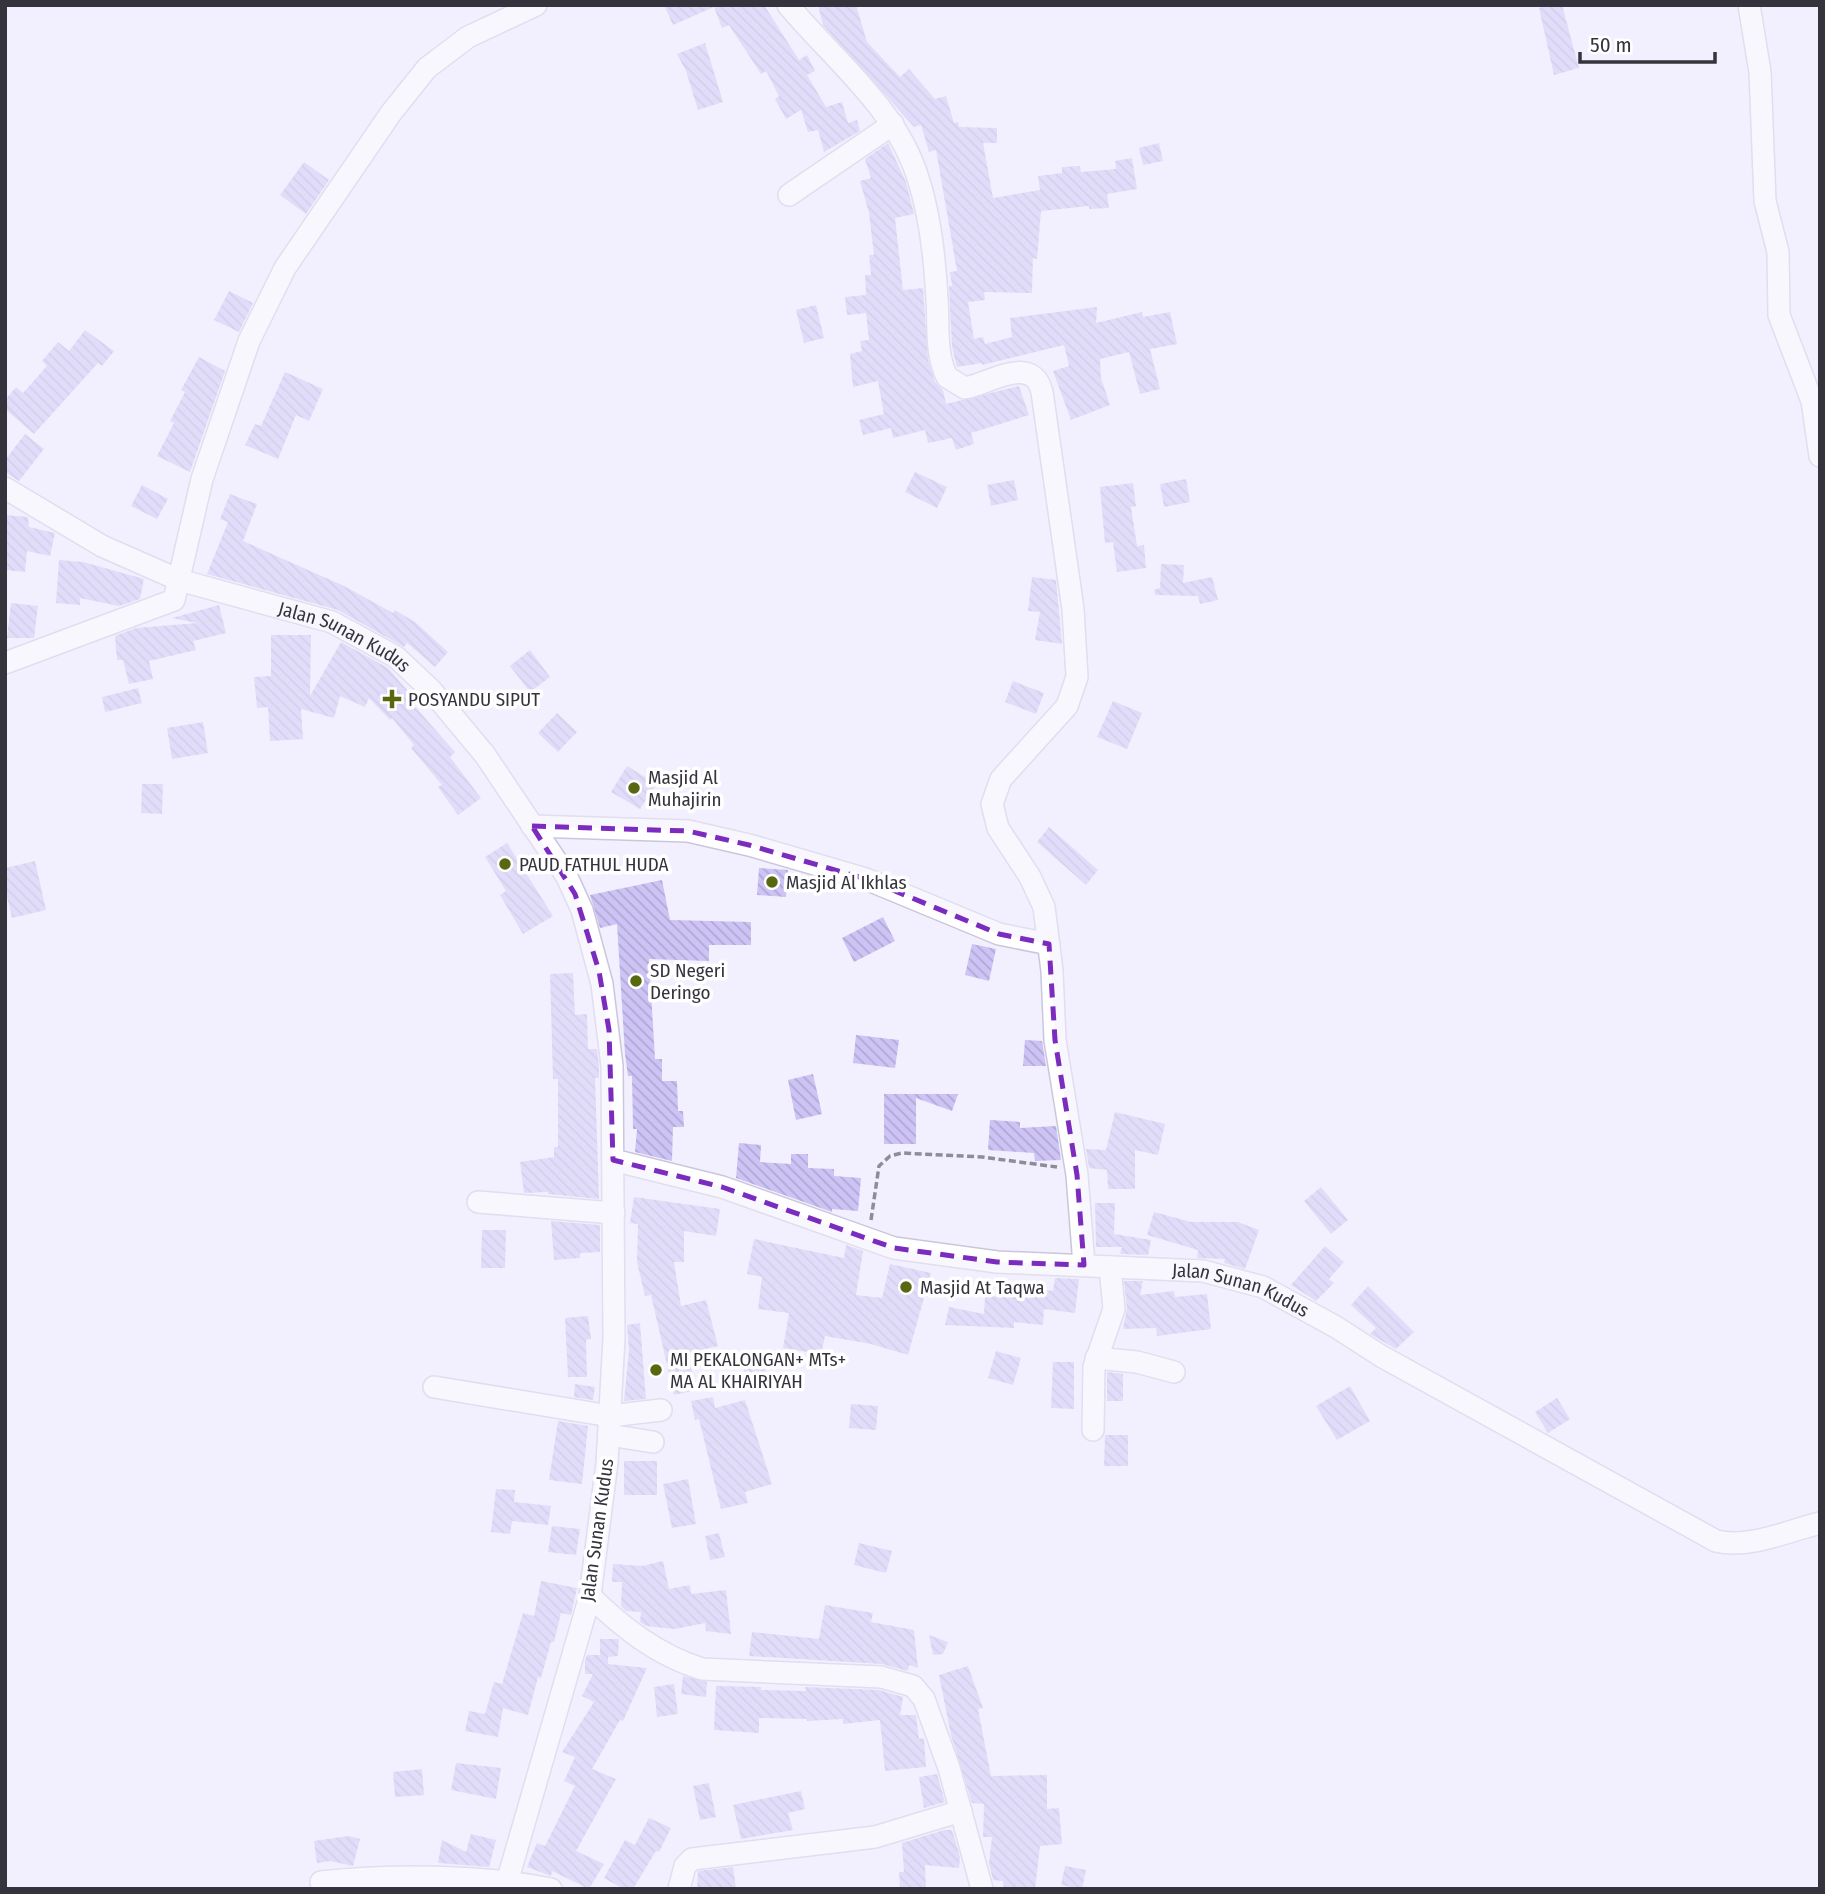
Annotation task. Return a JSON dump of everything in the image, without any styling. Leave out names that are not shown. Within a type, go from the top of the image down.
[{"type":"street","points":[[5,663],[174,600],[202,479],[249,341],[285,268],[384,123],[427,68],[468,37],[537,5]]},
{"type":"street","points":[[788,5],[893,124],[919,178],[937,297],[940,355],[947,377],[965,388],[1008,373],[1021,372],[1036,378],[1042,391],[1073,609],[1077,677],[1067,706],[1001,779],[992,804],[998,828],[1039,893],[1049,944],[1055,1040],[1076,1170],[1084,1265]]},
{"type":"street","points":[[1749,5],[1760,72],[1765,201],[1778,252],[1778,309],[1812,401],[1820,456]]},
{"type":"street","points":[[789,195],[893,124]]},
{"type":"street","name":"Jalan Sunan Kudus","points":[[5,488],[102,546],[179,580],[332,622],[386,650],[431,690],[485,755],[575,894],[599,971],[609,1030],[614,1213],[614,1338],[609,1425],[590,1596],[506,1884]]},
{"type":"street","points":[[532,826],[688,831],[749,845],[866,879],[999,934],[1049,944]]},
{"type":"street","name":"Jalan Sunan Kudus","points":[[613,1160],[722,1187],[894,1248],[997,1262],[1203,1271],[1263,1287],[1336,1327],[1381,1356],[1716,1541],[1756,1540],[1820,1523]]},
{"type":"street","points":[[478,1202],[614,1213]]},
{"type":"street","points":[[1093,1430],[1091,1401],[1096,1358],[1114,1309],[1110,1267]]},
{"type":"street","points":[[1096,1358],[1152,1364],[1174,1372]]},
{"type":"street","points":[[435,1387],[609,1425],[653,1442]]},
{"type":"street","points":[[609,1425],[661,1410]]},
{"type":"street","points":[[590,1596],[631,1634],[683,1663],[702,1669],[881,1678],[907,1682],[920,1692],[928,1707],[950,1768],[982,1889]]},
{"type":"street","points":[[679,1889],[685,1866],[692,1859],[874,1837],[961,1811]]},
{"type":"street","points":[[321,1882],[374,1876],[551,1889]]},
{"type":"path","points":[[868,1239],[880,1166],[890,1156],[902,1153],[982,1157],[1076,1170]]},
{"type":"highlighted area","points":[[532,826],[688,831],[749,845],[866,879],[999,934],[1049,944],[1055,1040],[1077,1175],[1084,1265],[997,1262],[894,1248],[722,1187],[613,1160],[609,1030],[599,971],[575,894]]},
{"type":"building","points":[[664,5],[764,5],[799,60],[807,55],[815,71],[807,75],[826,107],[842,102],[848,123],[857,120],[860,131],[824,152],[818,130],[808,132],[801,110],[786,119],[775,99],[779,96],[766,71],[761,74],[729,25],[722,28],[714,7],[673,25]]},
{"type":"building","points":[[818,5],[856,5],[867,42],[900,77],[909,69],[935,99],[946,96],[954,123],[958,122],[959,127],[997,128],[997,143],[983,143],[993,198],[1040,190],[1038,176],[1062,173],[1062,167],[1080,166],[1081,172],[1116,169],[1115,161],[1132,158],[1137,189],[1107,194],[1109,208],[1089,209],[1089,206],[1041,211],[1037,259],[1033,258],[1032,293],[984,292],[985,300],[968,302],[974,339],[983,337],[985,344],[1012,337],[1010,318],[1097,307],[1096,323],[1142,312],[1143,317],[1170,312],[1177,344],[1150,349],[1160,389],[1140,394],[1129,352],[1100,359],[1101,378],[1110,405],[1071,420],[1053,371],[1069,366],[1064,345],[982,365],[957,367],[952,347],[949,286],[952,286],[950,272],[957,271],[936,150],[929,152],[921,125],[914,127],[823,25]]},
{"type":"building","points":[[1562,5],[1579,68],[1554,75],[1539,8]]},
{"type":"building","points":[[705,43],[723,102],[698,110],[686,71],[677,54]]},
{"type":"building","points":[[888,143],[906,182],[914,214],[895,218],[903,290],[923,288],[928,360],[935,382],[943,390],[946,404],[1019,386],[1029,415],[971,433],[974,444],[956,450],[952,438],[928,443],[925,430],[893,438],[891,428],[863,435],[859,420],[884,414],[878,381],[853,387],[850,354],[862,351],[860,341],[869,340],[866,313],[847,315],[845,297],[866,295],[865,275],[871,275],[869,255],[874,255],[869,213],[860,181],[871,178],[865,159]]},
{"type":"building","points":[[1159,143],[1163,161],[1143,165],[1139,148]]},
{"type":"building","points":[[304,162],[329,180],[306,214],[280,195]]},
{"type":"building","points":[[229,291],[253,303],[239,332],[214,320]]},
{"type":"building","points":[[816,305],[824,338],[804,343],[796,310]]},
{"type":"building","points":[[85,330],[114,351],[102,366],[98,363],[34,434],[5,409],[5,400],[16,387],[23,393],[47,366],[42,361],[58,342],[69,351]]},
{"type":"building","points":[[199,357],[225,371],[190,472],[157,456],[174,423],[170,421],[185,392],[181,390]]},
{"type":"building","points":[[285,372],[323,389],[309,421],[296,415],[278,459],[245,445],[255,424],[261,426]]},
{"type":"building","points":[[25,434],[44,449],[19,481],[5,472],[5,460]]},
{"type":"building","points":[[915,472],[947,487],[937,508],[905,492]]},
{"type":"building","points":[[1186,479],[1190,502],[1164,507],[1160,484]]},
{"type":"building","points":[[1014,480],[1018,500],[991,506],[987,485]]},
{"type":"building","points":[[1133,483],[1136,506],[1131,507],[1137,546],[1144,545],[1146,568],[1117,572],[1113,542],[1105,543],[1100,487]]},
{"type":"building","points":[[142,485],[168,499],[157,519],[131,506]]},
{"type":"building","points":[[230,494],[257,504],[243,541],[344,586],[393,613],[395,610],[415,622],[448,652],[435,667],[407,643],[404,647],[338,610],[207,574],[228,522],[220,519]]},
{"type":"building","points":[[5,515],[28,517],[29,527],[55,533],[50,556],[27,551],[25,572],[5,570]]},
{"type":"building","points":[[59,560],[83,562],[144,579],[140,599],[119,606],[80,598],[80,605],[56,603]]},
{"type":"building","points":[[1161,564],[1184,565],[1183,583],[1212,577],[1218,600],[1200,604],[1198,596],[1155,595],[1154,590],[1160,588]]},
{"type":"building","points":[[1032,577],[1056,580],[1062,644],[1035,640],[1040,612],[1028,611]]},
{"type":"building","points":[[11,603],[38,606],[34,638],[7,638]]},
{"type":"building","points":[[219,605],[226,633],[193,641],[196,650],[149,661],[153,679],[129,684],[123,660],[117,660],[115,636],[136,628],[197,623],[172,618]]},
{"type":"building","points":[[271,635],[311,635],[310,696],[341,642],[388,668],[414,698],[410,701],[455,752],[450,757],[481,798],[458,815],[438,787],[442,785],[411,748],[414,745],[392,718],[390,720],[369,698],[365,707],[340,696],[334,718],[301,709],[303,739],[270,741],[268,707],[257,708],[254,677],[271,676]]},
{"type":"building","points":[[530,650],[550,677],[530,692],[510,666]]},
{"type":"building","points":[[1013,681],[1044,693],[1036,714],[1005,702]]},
{"type":"building","points":[[138,688],[142,703],[105,712],[102,697]]},
{"type":"building","points":[[1113,701],[1142,713],[1127,749],[1097,737]]},
{"type":"building","points":[[557,713],[577,732],[558,752],[538,733]]},
{"type":"building","points":[[203,722],[208,753],[172,759],[167,728]]},
{"type":"building","name":"Masjid Al Muhajirin","points":[[627,766],[656,784],[640,809],[611,792]]},
{"type":"building","points":[[142,784],[163,784],[162,814],[141,813]]},
{"type":"building","points":[[1049,827],[1098,870],[1086,885],[1037,842]]},
{"type":"building","points":[[507,843],[553,916],[523,934],[500,895],[506,891],[485,857]]},
{"type":"building","points":[[35,861],[46,910],[12,918],[5,888],[5,868]]},
{"type":"building","name":"Masjid Al Ikhlas","points":[[759,868],[788,870],[786,897],[757,895]]},
{"type":"building","points":[[662,880],[670,920],[751,922],[751,945],[709,945],[709,961],[649,959],[655,1059],[662,1059],[662,1081],[677,1081],[678,1111],[683,1111],[684,1127],[673,1127],[672,1161],[635,1152],[637,1129],[633,1129],[632,1076],[628,1076],[625,1054],[617,924],[600,928],[590,895]]},
{"type":"building","points":[[883,917],[895,941],[854,962],[842,938]]},
{"type":"building","points":[[972,944],[996,949],[989,981],[965,975]]},
{"type":"building","points":[[573,973],[575,1015],[587,1014],[588,1049],[597,1049],[599,1066],[599,1078],[595,1078],[599,1199],[548,1192],[524,1193],[520,1162],[554,1157],[554,1147],[558,1147],[558,1079],[553,1079],[550,974]]},
{"type":"building","points":[[856,1035],[899,1040],[895,1068],[853,1063]]},
{"type":"building","points":[[1025,1040],[1042,1041],[1046,1066],[1023,1066]]},
{"type":"building","points":[[813,1074],[822,1114],[796,1120],[788,1080]]},
{"type":"building","points":[[884,1094],[958,1094],[952,1111],[916,1098],[916,1144],[884,1144]]},
{"type":"building","points":[[1115,1112],[1165,1124],[1158,1155],[1135,1150],[1135,1189],[1108,1189],[1107,1170],[1089,1168],[1086,1149],[1106,1150]]},
{"type":"building","points":[[990,1120],[1020,1122],[1020,1128],[1056,1126],[1061,1160],[1035,1161],[1034,1153],[988,1150]]},
{"type":"building","points":[[739,1143],[761,1145],[760,1162],[791,1164],[791,1154],[808,1154],[808,1168],[834,1169],[834,1176],[861,1178],[858,1211],[832,1209],[832,1212],[736,1178]]},
{"type":"building","points":[[1321,1187],[1348,1220],[1331,1234],[1304,1201]]},
{"type":"building","points":[[634,1197],[720,1209],[716,1236],[684,1231],[684,1262],[674,1262],[681,1306],[706,1300],[718,1346],[688,1353],[696,1390],[674,1395],[651,1295],[645,1296],[637,1262],[638,1224],[630,1223]]},
{"type":"building","points":[[1095,1203],[1115,1203],[1114,1234],[1151,1240],[1148,1255],[1120,1254],[1122,1247],[1096,1247]]},
{"type":"building","points":[[1154,1212],[1191,1222],[1238,1222],[1259,1230],[1245,1269],[1224,1263],[1225,1259],[1197,1258],[1198,1250],[1147,1235]]},
{"type":"building","points":[[551,1221],[600,1225],[600,1252],[580,1253],[580,1258],[554,1260]]},
{"type":"building","points":[[482,1230],[506,1230],[505,1268],[481,1268]]},
{"type":"building","points":[[754,1239],[844,1258],[846,1245],[863,1251],[856,1295],[882,1298],[890,1264],[931,1273],[908,1355],[871,1344],[825,1336],[821,1354],[783,1348],[789,1313],[758,1309],[762,1277],[747,1274]]},
{"type":"building","points":[[1325,1246],[1344,1262],[1329,1279],[1334,1283],[1316,1301],[1291,1285]]},
{"type":"building","points":[[1055,1278],[1079,1279],[1075,1313],[1044,1309],[1043,1325],[1014,1322],[1014,1328],[945,1325],[949,1307],[984,1314],[985,1296],[1020,1297],[1021,1287],[1053,1291]]},
{"type":"building","points":[[1124,1281],[1143,1281],[1140,1295],[1174,1291],[1175,1297],[1207,1294],[1211,1329],[1157,1336],[1156,1328],[1123,1329],[1127,1308]]},
{"type":"building","points":[[1368,1286],[1414,1332],[1396,1349],[1370,1334],[1376,1328],[1351,1305]]},
{"type":"building","points":[[588,1316],[591,1339],[586,1340],[587,1377],[568,1377],[565,1318]]},
{"type":"building","points":[[640,1323],[646,1399],[624,1401],[629,1350],[627,1325]]},
{"type":"building","points":[[996,1351],[1021,1358],[1013,1385],[988,1378]]},
{"type":"building","points":[[762,1353],[766,1374],[745,1378],[742,1356]]},
{"type":"building","points":[[1053,1362],[1074,1362],[1074,1409],[1051,1408]]},
{"type":"building","points":[[1107,1372],[1123,1374],[1123,1401],[1107,1401]]},
{"type":"building","points":[[575,1384],[595,1387],[593,1400],[574,1397]]},
{"type":"building","points":[[1350,1386],[1370,1421],[1337,1440],[1316,1406]]},
{"type":"building","points":[[713,1397],[715,1408],[745,1400],[772,1484],[745,1492],[748,1503],[721,1509],[699,1419],[695,1420],[691,1401]]},
{"type":"building","points":[[1557,1398],[1570,1419],[1548,1433],[1535,1412]]},
{"type":"building","points":[[851,1404],[878,1406],[876,1430],[849,1428]]},
{"type":"building","points":[[558,1421],[588,1426],[582,1484],[549,1480]]},
{"type":"building","points":[[1105,1435],[1128,1435],[1128,1466],[1104,1466]]},
{"type":"building","points":[[624,1461],[657,1461],[657,1495],[624,1495]]},
{"type":"building","points":[[688,1479],[696,1524],[672,1528],[663,1484]]},
{"type":"building","points":[[496,1489],[515,1490],[514,1502],[551,1506],[548,1525],[512,1521],[510,1534],[491,1532]]},
{"type":"building","points":[[552,1526],[580,1529],[576,1555],[548,1552]]},
{"type":"building","points":[[719,1533],[725,1557],[710,1560],[705,1536]]},
{"type":"building","points":[[859,1543],[892,1551],[886,1573],[854,1565]]},
{"type":"building","points":[[663,1561],[669,1589],[690,1585],[691,1594],[726,1590],[731,1634],[706,1631],[705,1623],[675,1629],[646,1626],[640,1622],[641,1612],[626,1611],[621,1606],[622,1582],[612,1582],[613,1564],[642,1566]]},
{"type":"building","points":[[541,1581],[577,1588],[571,1615],[561,1613],[554,1642],[551,1642],[541,1678],[538,1677],[528,1715],[503,1708],[498,1737],[465,1731],[469,1711],[485,1714],[494,1682],[502,1684],[523,1613],[534,1616]]},
{"type":"building","points":[[825,1605],[873,1613],[871,1622],[914,1630],[918,1668],[909,1665],[908,1671],[882,1664],[749,1656],[752,1632],[819,1639]]},
{"type":"building","points":[[929,1635],[948,1642],[943,1654],[933,1655]]},
{"type":"building","points":[[600,1639],[619,1639],[618,1656],[608,1657],[608,1664],[647,1668],[623,1721],[620,1720],[592,1769],[616,1779],[576,1851],[604,1864],[589,1889],[552,1871],[551,1876],[527,1867],[537,1843],[545,1846],[575,1786],[564,1781],[575,1757],[562,1752],[594,1702],[582,1696],[593,1674],[585,1674],[585,1660],[587,1655],[600,1655]]},
{"type":"building","points":[[968,1666],[983,1708],[978,1709],[991,1776],[1047,1775],[1047,1809],[1059,1808],[1062,1844],[1040,1846],[1035,1889],[1004,1889],[1003,1881],[993,1880],[989,1863],[992,1837],[983,1837],[984,1804],[972,1803],[951,1735],[939,1675]]},
{"type":"building","points":[[683,1676],[707,1682],[706,1697],[681,1694]]},
{"type":"building","points":[[674,1684],[678,1714],[657,1717],[654,1687]]},
{"type":"building","points":[[716,1686],[761,1687],[761,1690],[806,1691],[805,1687],[879,1690],[903,1697],[900,1715],[916,1715],[919,1739],[924,1738],[926,1767],[885,1771],[880,1720],[843,1724],[843,1719],[807,1721],[759,1718],[759,1733],[714,1730]]},
{"type":"building","points":[[456,1763],[501,1768],[496,1799],[451,1790]]},
{"type":"building","points":[[422,1769],[424,1795],[395,1797],[393,1772]]},
{"type":"building","points":[[937,1774],[945,1802],[924,1808],[919,1777]]},
{"type":"building","points":[[709,1783],[716,1817],[700,1820],[693,1786]]},
{"type":"building","points":[[801,1791],[805,1809],[788,1813],[793,1830],[741,1839],[733,1805]]},
{"type":"building","points":[[649,1818],[671,1828],[659,1852],[656,1851],[633,1889],[624,1889],[604,1878],[625,1840],[635,1845]]},
{"type":"building","points":[[952,1830],[960,1857],[959,1868],[925,1865],[926,1889],[900,1889],[899,1872],[904,1872],[902,1843]]},
{"type":"building","points":[[471,1834],[496,1840],[489,1867],[438,1863],[442,1840],[466,1852]]},
{"type":"building","points":[[349,1836],[360,1839],[353,1866],[330,1861],[317,1863],[314,1841]]},
{"type":"building","points":[[1065,1866],[1086,1870],[1082,1889],[1061,1885]]},
{"type":"building","points":[[733,1867],[736,1889],[697,1889],[698,1871]]},
{"type":"place","name":"POSYANDU SIPUT","points":[[392,699]]},
{"type":"place","name":"Masjid Al Muhajirin","points":[[634,788]]},
{"type":"place","name":"PAUD FATHUL HUDA","points":[[505,864]]},
{"type":"place","name":"Masjid Al Ikhlas","points":[[772,882]]},
{"type":"place","name":"SD Negeri Deringo","points":[[636,981]]},
{"type":"place","name":"Masjid At Taqwa","points":[[906,1287]]},
{"type":"place","name":"MI PEKALONGAN+ MTs+ MA AL KHAIRIYAH","points":[[656,1370]]}]
